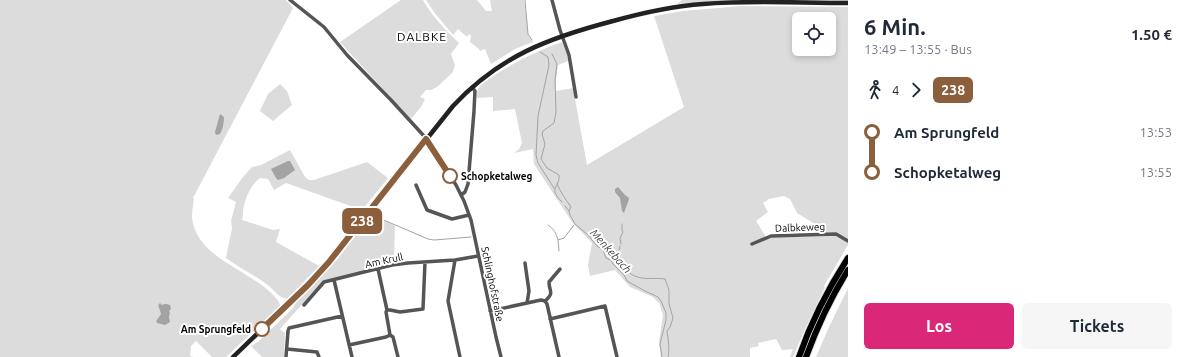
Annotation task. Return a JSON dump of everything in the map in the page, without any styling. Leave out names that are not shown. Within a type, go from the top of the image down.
[{"type":"highway","points":[[799,357],[815,317],[848,258]]},
{"type":"highway","points":[[806,357],[822,318],[848,270]]},
{"type":"main road","points":[[233,357],[324,268],[453,106],[472,87],[503,64],[536,46],[562,36],[648,12],[701,4],[746,1],[848,3]]},
{"type":"street","points":[[290,0],[324,27],[347,56],[391,100],[426,139]]},
{"type":"street","points":[[552,0],[569,55],[576,97]]},
{"type":"street","points":[[461,195],[465,192],[468,184],[475,91],[472,87]]},
{"type":"street","name":"Schlinghofstraße","points":[[426,139],[461,195],[469,215],[501,357]]},
{"type":"street","points":[[416,185],[427,210],[452,219],[469,215]]},
{"type":"street","name":"Dalbkeweg","points":[[752,244],[771,236],[836,234],[848,241]]},
{"type":"street","name":"Am Krull","points":[[304,305],[324,282],[408,263],[455,260],[478,256]]},
{"type":"street","points":[[455,260],[448,301],[460,357]]},
{"type":"street","points":[[387,310],[400,312],[423,309],[425,262]]},
{"type":"street","points":[[525,263],[530,291],[527,303]]},
{"type":"street","points":[[378,269],[387,310],[386,312],[390,334],[393,337],[398,357]]},
{"type":"street","points":[[490,311],[542,300],[545,301],[552,293],[549,282],[560,269]]},
{"type":"street","points":[[334,280],[352,357]]},
{"type":"street","points":[[545,301],[547,304],[559,357]]},
{"type":"street","points":[[550,319],[604,306],[617,357]]},
{"type":"street","points":[[286,357],[288,331],[290,328],[342,316]]},
{"type":"street","points":[[349,345],[390,334]]},
{"type":"street","points":[[287,349],[318,352],[319,357]]},
{"type":"shaded area","points":[[0,0],[286,0],[293,8],[193,198],[192,215],[196,233],[204,245],[216,255],[269,291],[279,302],[280,306],[226,357],[212,357],[196,341],[191,346],[190,356],[194,357],[0,357]],"holes":[[[158,304],[163,305],[170,313],[169,317],[157,323],[156,321],[161,314]]]},
{"type":"shaded area","points":[[401,0],[423,0],[435,18],[459,43],[451,54],[455,65],[453,72],[437,87],[431,90],[426,90],[420,97],[425,99],[421,107],[411,119],[340,42]]},
{"type":"shaded area","points":[[426,0],[477,0],[486,11],[492,11],[490,0],[524,0],[528,35],[533,42],[515,49],[491,64],[485,49],[480,51],[470,42],[471,36],[469,34],[467,37],[458,29],[453,35]]},
{"type":"shaded area","points":[[682,0],[742,0],[677,4]]},
{"type":"shaded area","points":[[742,0],[848,0],[848,1]]},
{"type":"shaded area","points":[[742,6],[848,7],[848,239],[836,234],[815,233],[815,224],[797,213],[790,199],[784,196],[769,199],[763,203],[768,212],[756,221],[766,237],[836,236],[848,243],[824,286],[825,287],[793,357],[790,357],[793,349],[782,350],[776,339],[758,343],[759,346],[750,348],[750,357],[661,357],[659,342],[663,315],[659,303],[653,297],[630,287],[615,270],[590,276],[588,265],[592,243],[572,222],[534,164],[533,149],[514,153],[519,149],[522,143],[515,109],[493,111],[493,97],[477,98],[477,91],[479,87],[492,77],[526,57],[562,42],[568,61],[558,65],[556,91],[573,88],[587,165],[684,107],[654,16],[682,11]]},
{"type":"shaded area","points":[[280,84],[287,91],[292,105],[273,121],[260,111],[268,94]]},
{"type":"shaded area","points":[[220,114],[224,117],[223,126],[220,134],[216,135],[215,132]]},
{"type":"shaded area","points":[[290,150],[305,177],[309,180],[314,180],[367,162],[388,178],[362,210],[286,183],[274,190],[268,179],[260,178],[253,185],[245,201],[242,220],[273,230],[280,229],[276,242],[319,266],[287,299],[279,296],[264,282],[226,258],[232,228],[231,221],[236,202],[228,198],[252,167],[261,165]]},
{"type":"shaded area","points":[[290,161],[295,170],[284,178],[278,180],[271,169]]},
{"type":"shaded area","points":[[618,187],[629,199],[624,213],[622,211],[620,198],[615,192],[615,189]]},
{"type":"shaded area","points":[[373,214],[395,226],[394,262],[323,281],[280,329],[285,333],[284,357],[262,357],[251,346],[259,341],[293,308],[296,302],[336,261]]},
{"type":"shaded area","points":[[848,288],[848,357],[816,357],[829,327]]},
{"type":"shaded area","points":[[160,303],[162,305],[170,305],[171,309],[169,311],[170,322],[165,325],[157,323],[156,321],[161,314],[158,305]]},
{"type":"waterway","name":"Menkebach","points":[[525,0],[528,34],[532,40]]},
{"type":"waterway","name":"Menkebach","points":[[540,52],[548,57],[549,65],[538,116],[536,155],[538,163],[554,188]]},
{"type":"waterway","name":"Menkebach","points":[[552,54],[557,64],[555,80],[556,112],[554,123],[543,131],[542,134],[545,144],[541,159],[547,168],[559,175],[555,193],[562,202]]},
{"type":"waterway","name":"Menkebach","points":[[557,184],[571,207],[569,211]]},
{"type":"waterway","name":"Menkebach","points":[[565,206],[575,224],[603,250],[606,258],[611,260],[624,275],[627,281],[658,297],[661,301],[666,313],[666,320],[660,344],[662,357]]},
{"type":"waterway","points":[[372,215],[428,239],[434,240],[471,237]]},
{"type":"waterway","points":[[621,244],[620,238],[623,232],[622,224]]},
{"type":"waterway","points":[[548,225],[552,228],[558,240],[564,238],[574,225]]},
{"type":"waterway","points":[[558,240],[559,251]]},
{"type":"waterway","points":[[619,250],[620,246]]},
{"type":"waterway","points":[[618,253],[620,257]]},
{"type":"waterway","points":[[625,264],[626,270],[640,278],[665,279],[669,290],[669,304],[673,318],[667,331],[669,348],[668,357]]},
{"type":"bus line","name":"238","points":[[262,329],[308,285],[329,262],[426,139],[429,146],[450,176]]},
{"type":"place","name":"Schopketalweg","points":[[450,176]]},
{"type":"place","name":"Am Sprungfeld","points":[[262,329]]},
{"type":"district","name":"DALBKE","points":[[422,37]]}]
